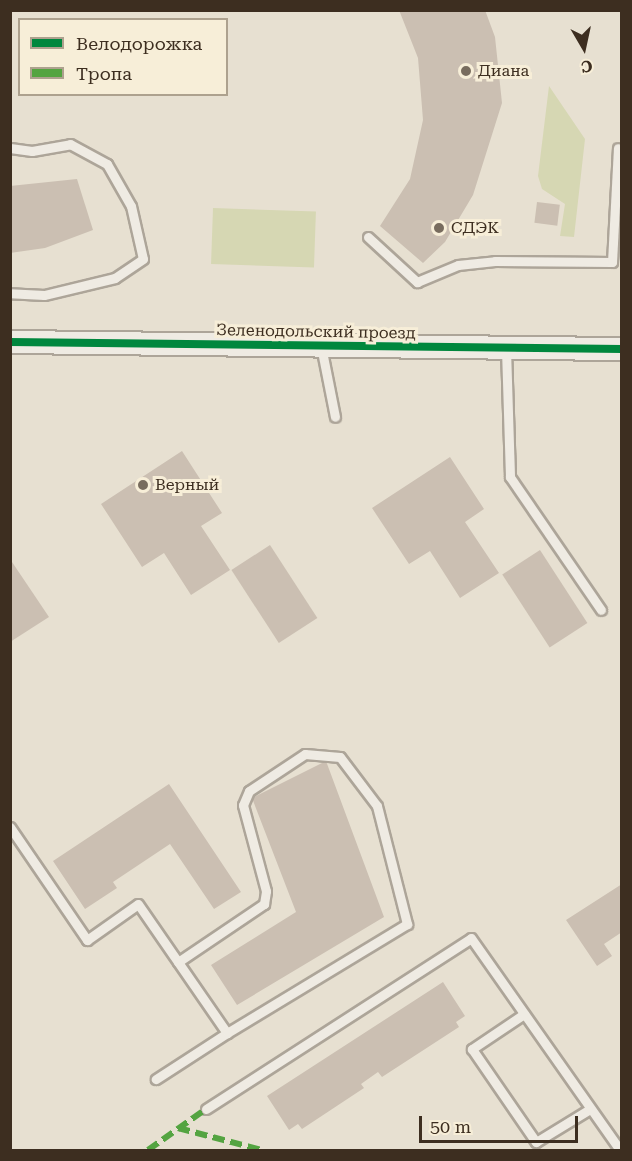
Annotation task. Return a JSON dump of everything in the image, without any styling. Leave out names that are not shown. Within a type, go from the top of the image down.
[{"type":"street","name":"Зеленодольский проезд","points":[[10,342],[621,349]]},
{"type":"lane","points":[[10,148],[32,152],[70,144],[107,164],[131,206],[143,258],[115,278],[44,295],[10,293]]},
{"type":"lane","points":[[368,237],[417,282],[458,265],[495,261],[612,262],[618,148]]},
{"type":"lane","points":[[321,346],[335,417]]},
{"type":"lane","points":[[506,348],[510,477],[601,609]]},
{"type":"lane","points":[[156,1079],[227,1033],[407,924],[377,806],[340,757],[305,754],[249,790],[244,815],[266,891],[264,904],[178,962]]},
{"type":"lane","points":[[10,827],[87,940],[138,904],[227,1033]]},
{"type":"lane","points":[[206,1109],[471,938],[620,1150]]},
{"type":"lane","points":[[524,1014],[472,1049],[536,1142],[590,1109]]},
{"type":"green space","points":[[549,86],[585,139],[574,237],[560,236],[565,204],[542,189],[538,176]]},
{"type":"green space","points":[[213,208],[316,212],[314,268],[211,264]]},
{"type":"building","points":[[399,10],[485,10],[495,37],[502,103],[473,195],[445,242],[423,263],[380,226],[410,179],[423,120],[418,58]]},
{"type":"building","points":[[77,179],[93,230],[45,248],[10,253],[10,186]]},
{"type":"building","points":[[537,202],[560,205],[557,226],[534,223]]},
{"type":"building","points":[[182,451],[222,513],[201,526],[230,570],[191,595],[164,553],[142,567],[101,504]]},
{"type":"building","points":[[450,457],[484,509],[465,522],[499,573],[460,598],[430,551],[409,564],[372,508]]},
{"type":"building","points":[[270,545],[317,618],[279,643],[231,570]]},
{"type":"building","points":[[540,550],[587,623],[550,647],[502,575]]},
{"type":"building","points":[[10,559],[49,617],[10,642]]},
{"type":"building","points":[[326,761],[384,917],[237,1005],[211,965],[296,912],[252,798]]},
{"type":"building","points":[[169,784],[241,892],[214,909],[170,844],[113,882],[117,888],[85,909],[53,861]]},
{"type":"building","points":[[622,884],[622,932],[604,944],[612,956],[597,966],[566,920]]},
{"type":"building","points":[[443,982],[465,1016],[456,1022],[459,1027],[382,1077],[378,1072],[361,1084],[364,1088],[302,1129],[298,1124],[289,1130],[267,1096]]},
{"type":"marked path","points":[[148,1150],[206,1109]]},
{"type":"marked path","points":[[178,1128],[262,1150]]},
{"type":"cycle path","points":[[10,342],[622,349]]},
{"type":"place","name":"Диана","points":[[466,71]]},
{"type":"place","name":"СДЭК","points":[[439,228]]},
{"type":"place","name":"Верный","points":[[143,485]]}]
